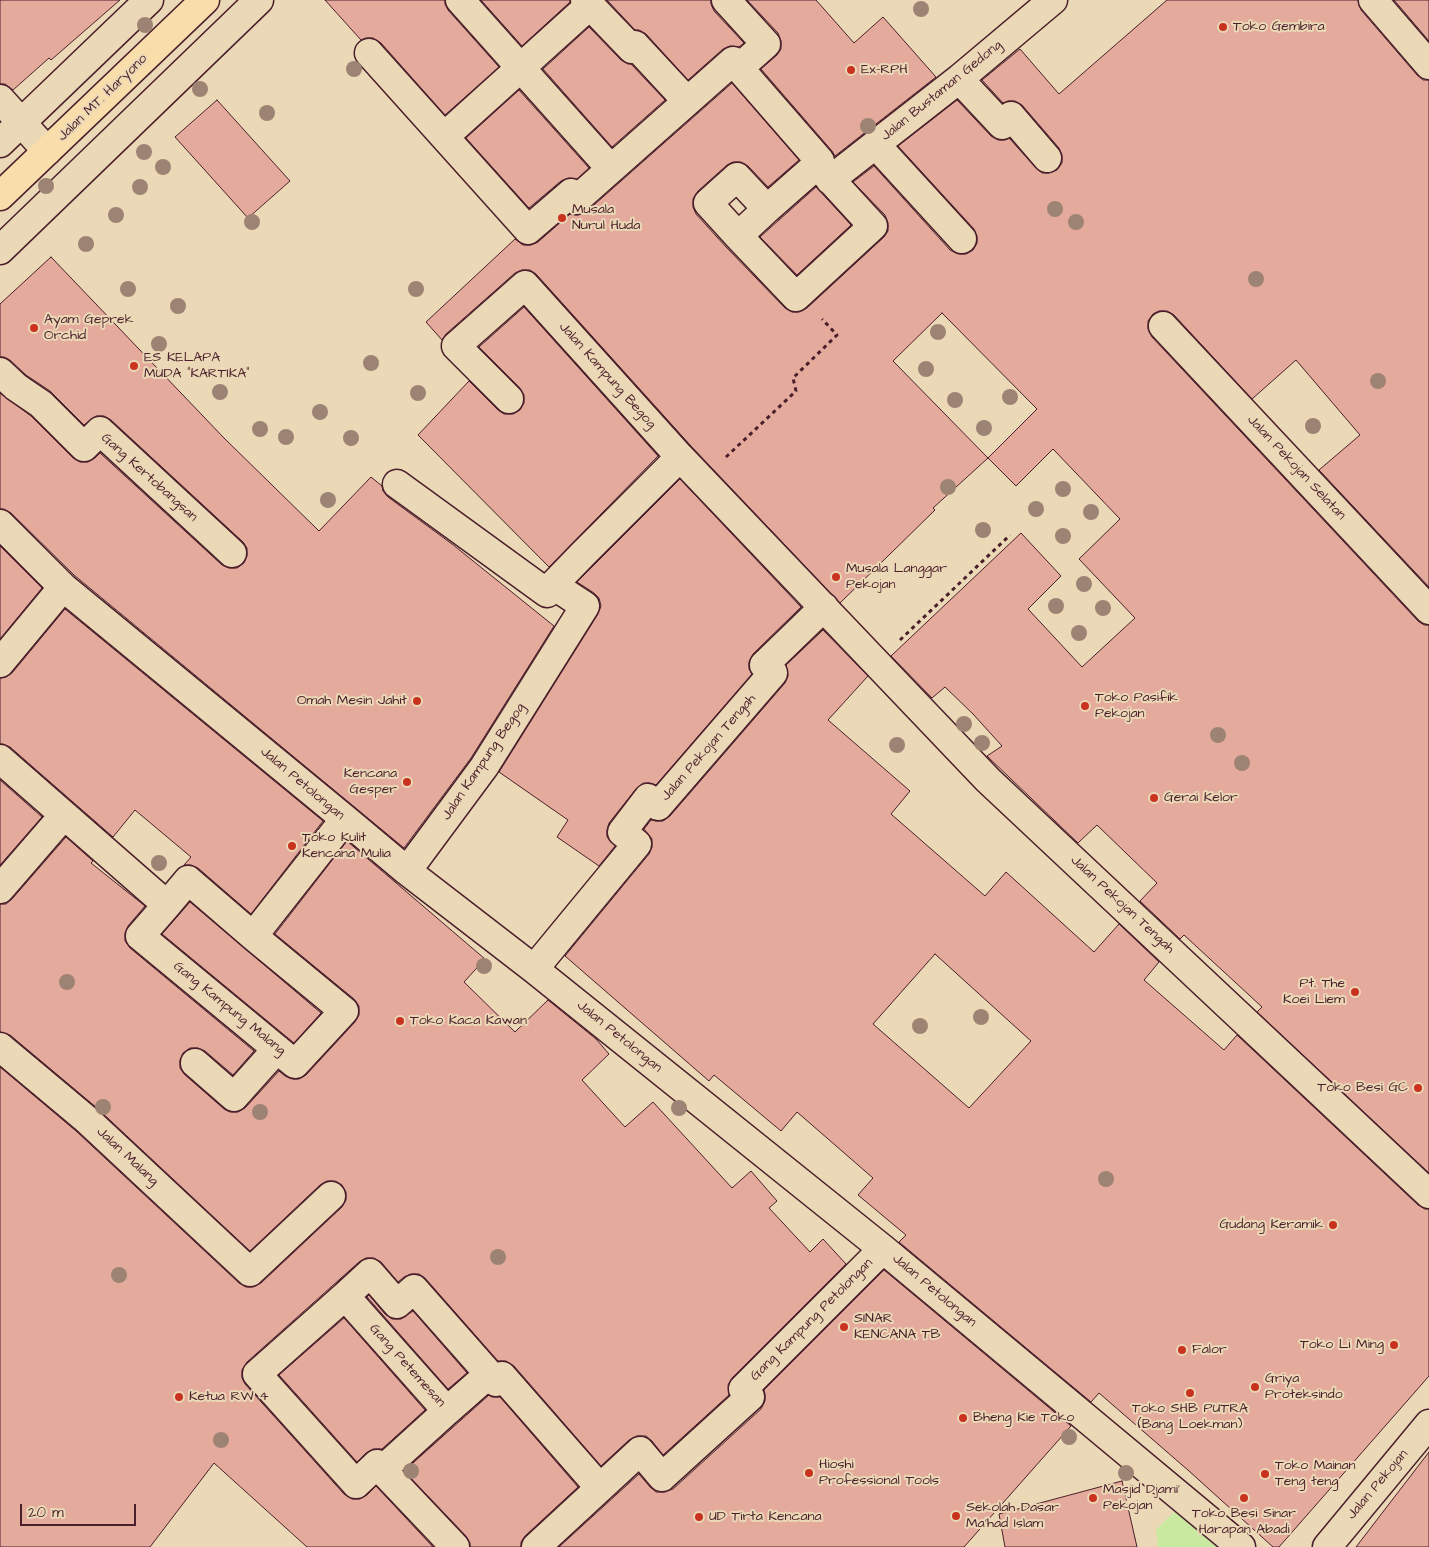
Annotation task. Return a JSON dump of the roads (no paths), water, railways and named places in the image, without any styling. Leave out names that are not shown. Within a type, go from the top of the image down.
[{"type":"main road","name":"Jalan MT. Haryono","points":[[0,196],[205,0]]},
{"type":"street","points":[[0,143],[149,0]]},
{"type":"street","points":[[0,250],[260,0]]},
{"type":"street","points":[[460,0],[611,169]]},
{"type":"street","points":[[726,0],[766,44],[739,68]]},
{"type":"street","name":"Jalan Bustaman Gedong","points":[[738,236],[767,209],[824,172],[876,145],[959,79],[1053,0]]},
{"type":"street","points":[[1373,0],[1429,64]]},
{"type":"street","points":[[445,136],[520,68],[588,2],[632,49],[635,45],[687,101]]},
{"type":"street","points":[[369,52],[528,230],[572,193],[576,200],[733,61],[820,161],[824,172],[873,226],[796,297],[708,203],[737,177],[767,209]]},
{"type":"street","points":[[959,79],[1002,125],[1011,116],[1048,158]]},
{"type":"street","points":[[0,99],[47,151]]},
{"type":"street","points":[[876,145],[962,239]]},
{"type":"street","name":"Jalan Kampung Begog","points":[[509,399],[456,346],[525,285],[680,458]]},
{"type":"street","name":"Jalan Pekojan Selatan","points":[[1163,326],[1429,610]]},
{"type":"street","name":"Gang Kertobangsan","points":[[0,372],[16,387],[41,404],[84,447],[100,431],[232,553]]},
{"type":"street","points":[[553,586],[680,458]]},
{"type":"street","name":"Jalan Pekojan Tengah","points":[[680,458],[988,780],[1429,1194]]},
{"type":"street","name":"Jalan Kampung Begog","points":[[397,484],[547,593],[553,586],[585,606],[484,767],[407,871]]},
{"type":"street","name":"Jalan Petolongan","points":[[0,524],[64,587],[407,871],[534,969],[883,1249],[1241,1547]]},
{"type":"street","points":[[0,663],[64,587]]},
{"type":"street","name":"Jalan Pekojan Tengah","points":[[534,969],[637,844],[622,832],[648,798],[658,806],[773,673],[764,665],[824,608]]},
{"type":"street","points":[[0,759],[167,905]]},
{"type":"street","points":[[0,889],[64,815]]},
{"type":"street","points":[[253,936],[345,819]]},
{"type":"street","name":"Gang Kampung Malang","points":[[188,880],[253,936],[344,1011],[296,1064],[140,936],[188,880]]},
{"type":"street","name":"Jalan Malang","points":[[0,1047],[86,1119],[250,1272],[332,1196]]},
{"type":"street","points":[[195,1063],[234,1097],[278,1049]]},
{"type":"street","name":"Gang Kampung Petolongan","points":[[536,1547],[640,1451],[662,1477],[750,1397],[743,1389],[883,1249]]},
{"type":"street","points":[[345,1296],[370,1273],[397,1304],[414,1289],[496,1382],[502,1376],[600,1488]]},
{"type":"street","name":"Gang Petemesan","points":[[345,1296],[447,1411],[382,1470],[377,1464],[356,1484],[257,1374],[345,1296]]},
{"type":"street","points":[[447,1411],[489,1374]]},
{"type":"street","name":"Jalan Pekojan","points":[[1327,1547],[1429,1424]]},
{"type":"street","points":[[382,1470],[455,1547]]},
{"type":"place","name":"Toko Gembira","points":[[1223,27]]},
{"type":"place","name":"Ex-RPH","points":[[851,70]]},
{"type":"place","name":"Musala Nurul Huda","points":[[562,218]]},
{"type":"place","name":"Ayam Geprek Orchid","points":[[34,328]]},
{"type":"place","name":"ES KELAPA MUDA \"KARTIKA\"","points":[[134,366]]},
{"type":"place","name":"Musala Langgar Pekojan","points":[[836,577]]},
{"type":"place","name":"Omah Mesin Jahit","points":[[417,701]]},
{"type":"place","name":"Toko Pasifik Pekojan","points":[[1085,706]]},
{"type":"place","name":"Kencana Gesper","points":[[407,782]]},
{"type":"place","name":"Gerai Kelor","points":[[1154,798]]},
{"type":"place","name":"Toko Kulit Kencana Mulia","points":[[292,846]]},
{"type":"place","name":"Pt. The Koei Liem","points":[[1355,992]]},
{"type":"place","name":"Toko Kaca Kawan","points":[[400,1021]]},
{"type":"place","name":"Toko Besi GC","points":[[1418,1088]]},
{"type":"place","name":"Gudang Keramik","points":[[1333,1225]]},
{"type":"place","name":"SINAR KENCANA TB","points":[[844,1327]]},
{"type":"place","name":"Toko Li Ming","points":[[1394,1345]]},
{"type":"place","name":"Falor","points":[[1182,1350]]},
{"type":"place","name":"Griya Proteksindo","points":[[1255,1387]]},
{"type":"place","name":"Toko SHB PUTRA (Bang Loekman)","points":[[1190,1393]]},
{"type":"place","name":"Ketua RW 4","points":[[179,1397]]},
{"type":"place","name":"Bheng Kie Toko","points":[[963,1418]]},
{"type":"place","name":"Hioshi Professional Tools","points":[[809,1473]]},
{"type":"place","name":"Toko Mainan Teng teng","points":[[1265,1474]]},
{"type":"place","name":"Masjid Djami' Pekojan","points":[[1093,1498]]},
{"type":"place","name":"Toko Besi Sinar Harapan Abadi","points":[[1244,1498]]},
{"type":"place","name":"Sekolah Dasar Ma'had Islam","points":[[956,1516]]},
{"type":"place","name":"UD Tirta Kencana","points":[[699,1517]]}]
